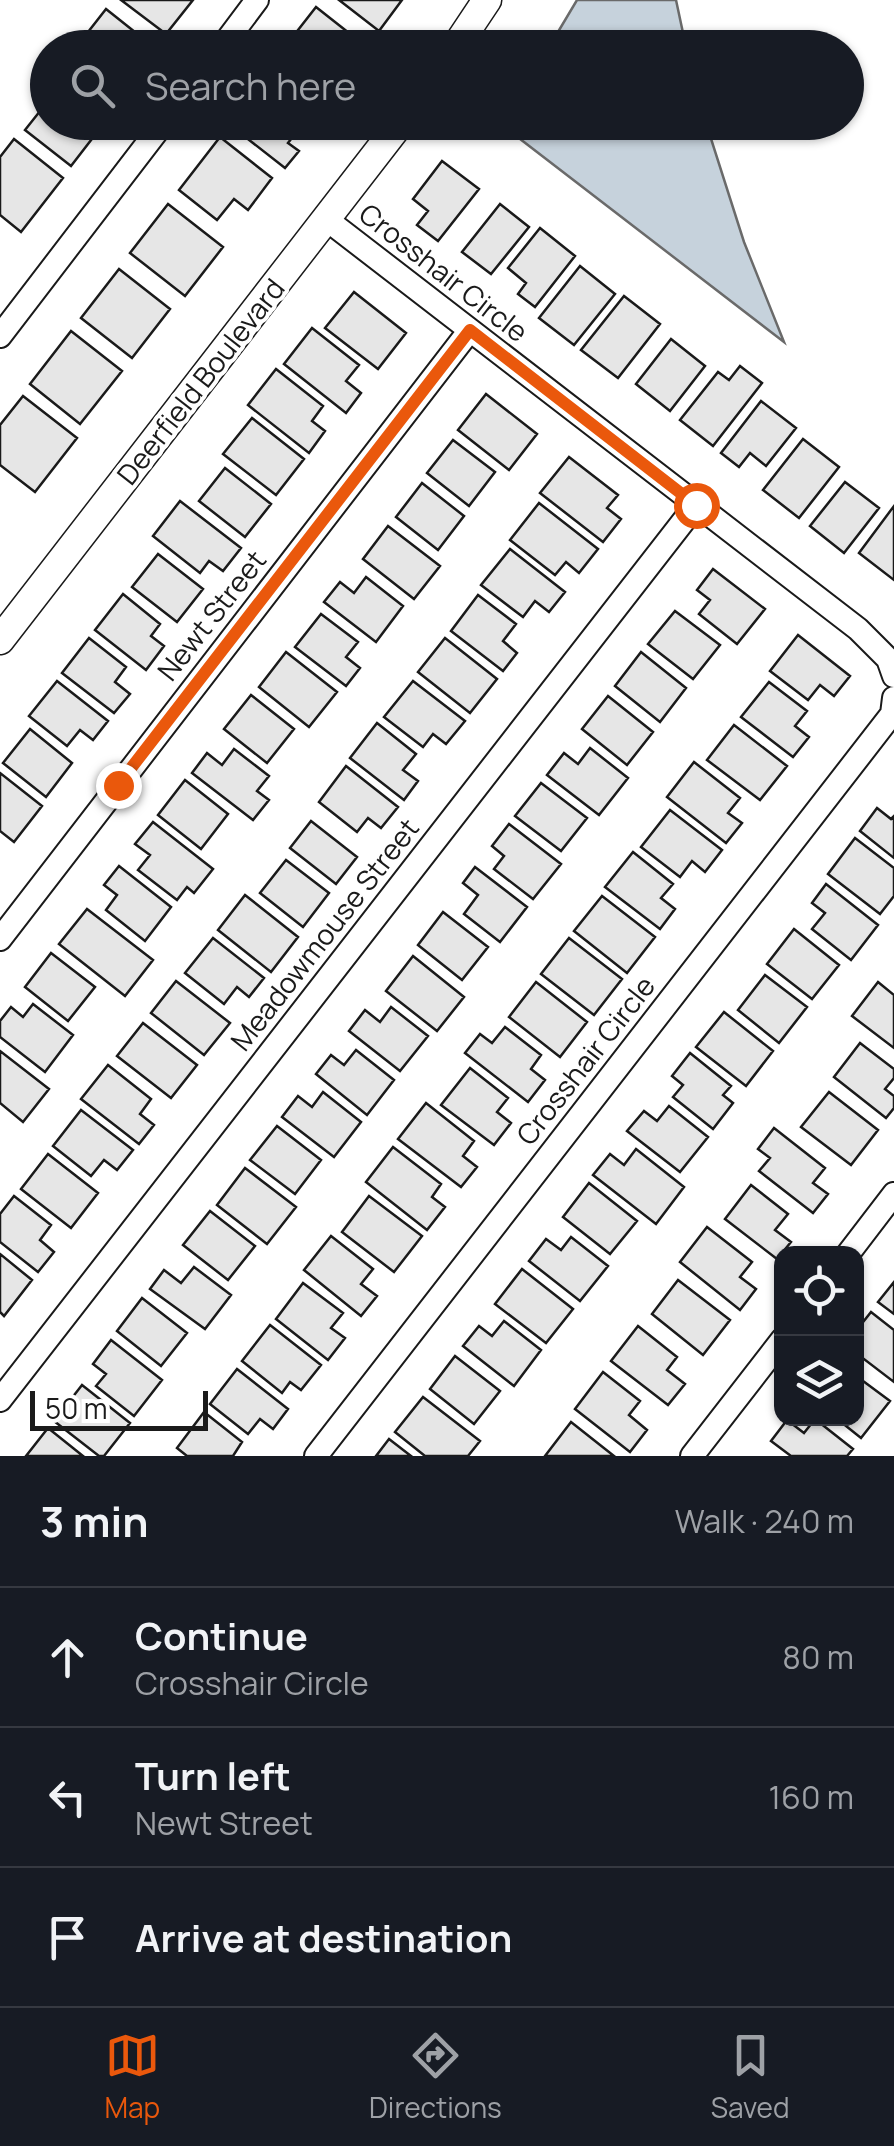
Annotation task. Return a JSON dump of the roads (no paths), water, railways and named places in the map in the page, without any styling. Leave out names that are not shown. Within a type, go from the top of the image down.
[{"type":"street","points":[[234,30],[257,0]]},
{"type":"street","points":[[467,30],[487,0]]},
{"type":"street","points":[[0,336],[150,140]]},
{"type":"street","name":"Deerfield Boulevard","points":[[0,640],[387,140]]},
{"type":"street","name":"Crosshair Circle","points":[[326,219],[858,629],[888,658],[894,676]]},
{"type":"street","name":"Newt Street","points":[[0,938],[470,330]]},
{"type":"street","name":"Meadowmouse Street","points":[[0,1400],[696,505]]},
{"type":"street","name":"Crosshair Circle","points":[[316,1456],[892,714],[894,698]]},
{"type":"street","points":[[854,1246],[894,1194]]},
{"type":"street","points":[[692,1456],[774,1350]]}]
